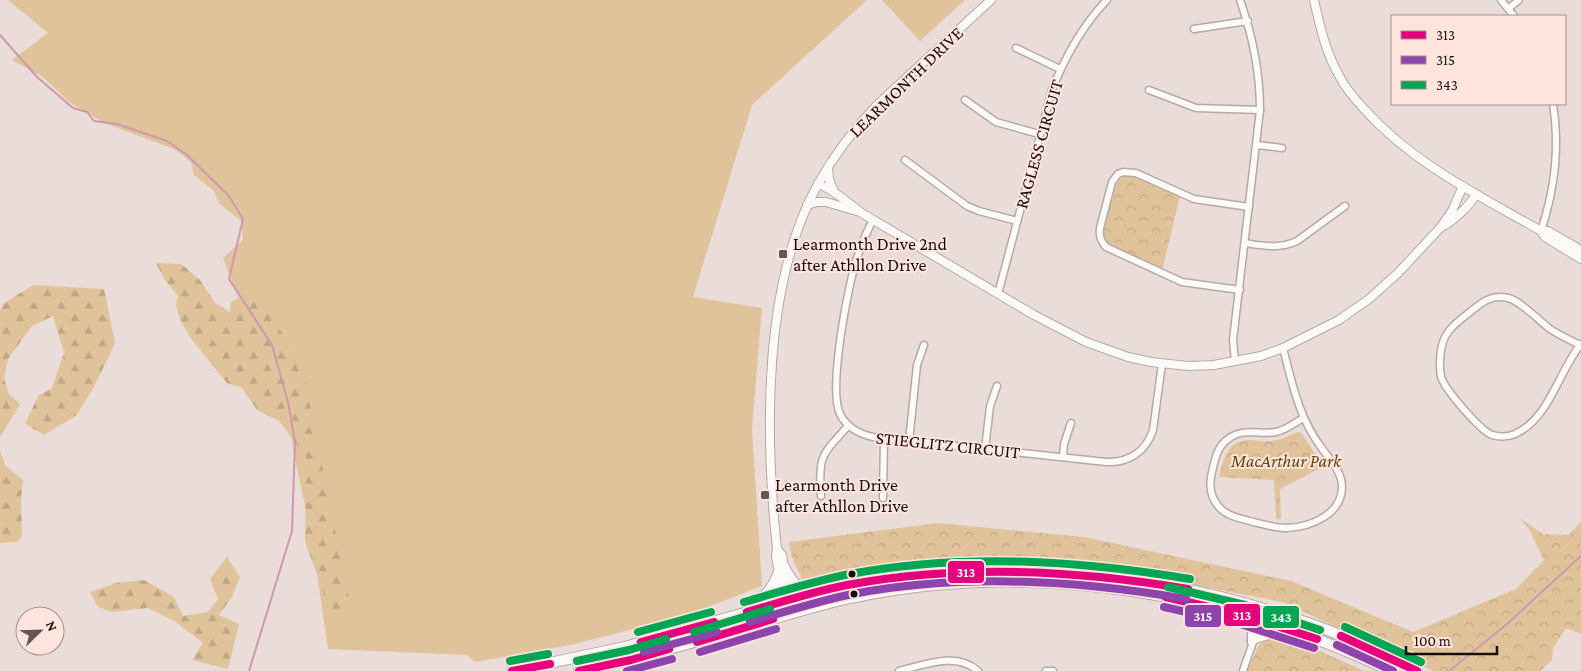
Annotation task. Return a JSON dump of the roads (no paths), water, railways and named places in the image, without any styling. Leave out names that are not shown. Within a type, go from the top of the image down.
[{"type":"main road","points":[[747,612],[756,601],[771,591],[781,569],[800,588],[807,591],[822,591]]},
{"type":"main road","points":[[512,671],[628,646],[853,584],[971,571],[1027,571],[1103,575],[1154,582],[1198,591],[1262,608],[1341,636],[1417,671]]},
{"type":"main road","points":[[579,671],[631,664],[669,649],[788,614],[855,597],[937,585],[1011,582],[1081,585],[1128,590],[1189,601],[1258,619],[1317,639],[1391,671]]},
{"type":"main road","points":[[1253,641],[1272,632],[1317,639]]},
{"type":"main road","points":[[642,671],[651,661],[669,649]]},
{"type":"street","name":"LEARMONTH DRIVE","points":[[788,614],[781,569],[782,555],[778,549],[770,463],[772,372],[784,280],[798,230],[818,183],[851,134],[877,105],[991,0]]},
{"type":"street","points":[[1235,361],[1234,340],[1260,110],[1258,65],[1248,21],[1240,0]]},
{"type":"street","points":[[1314,0],[1321,32],[1330,58],[1341,79],[1356,100],[1392,138],[1432,167],[1540,231],[1544,237],[1581,259]]},
{"type":"street","points":[[1501,0],[1513,15]]},
{"type":"street","points":[[1509,8],[1519,0]]},
{"type":"street","name":"RAGLESS CIRCUIT","points":[[998,294],[1052,90],[1060,69],[1079,36],[1103,2]]},
{"type":"street","points":[[1194,29],[1248,21]]},
{"type":"street","points":[[1016,48],[1060,69]]},
{"type":"street","points":[[1149,90],[1196,108],[1260,110]]},
{"type":"street","points":[[965,100],[996,122],[1039,134]]},
{"type":"street","points":[[1540,231],[1552,194],[1556,170],[1557,146],[1553,105]]},
{"type":"street","points":[[1257,145],[1282,148]]},
{"type":"street","points":[[905,160],[967,206],[1017,221]]},
{"type":"street","points":[[828,168],[829,179],[834,192]]},
{"type":"street","points":[[1240,290],[1193,285],[1172,278],[1106,247],[1100,236],[1100,228],[1112,182],[1118,174],[1123,172],[1132,171],[1194,199],[1249,207]]},
{"type":"street","points":[[818,183],[851,203],[860,212],[873,220],[1060,330],[1086,342],[1128,357],[1162,364],[1188,366],[1214,365],[1261,356],[1283,348],[1339,320],[1369,299],[1396,275],[1440,228],[1452,211],[1463,186]]},
{"type":"street","points":[[1440,228],[1469,205],[1476,194]]},
{"type":"street","points":[[808,206],[817,202],[826,202],[860,212]]},
{"type":"street","points":[[1245,243],[1272,246],[1289,245],[1345,206]]},
{"type":"street","points":[[821,496],[820,465],[823,456],[848,426],[837,404],[839,353],[851,280],[858,256],[873,220]]},
{"type":"street","points":[[1540,231],[1548,231],[1581,250]]},
{"type":"street","points":[[1494,297],[1506,297],[1518,302],[1553,330],[1580,344],[1540,413],[1524,428],[1505,437],[1493,435],[1484,430],[1450,393],[1441,376],[1442,345],[1448,333],[1474,309],[1486,300],[1494,297]]},
{"type":"street","points":[[909,441],[917,365],[924,345]]},
{"type":"street","points":[[1283,348],[1303,418],[1311,434],[1340,476],[1342,494],[1336,506],[1328,515],[1315,522],[1298,527],[1275,527],[1236,517],[1220,508],[1211,492],[1210,480],[1216,454],[1226,441],[1237,433],[1242,432],[1276,432],[1303,418]]},
{"type":"street","name":"STIEGLITZ CIRCUIT","points":[[848,426],[864,435],[884,438],[1113,462],[1132,457],[1150,439],[1153,430],[1162,364]]},
{"type":"street","points":[[985,449],[990,406],[997,386]]},
{"type":"street","points":[[1063,457],[1064,444],[1071,423]]},
{"type":"street","points":[[883,498],[884,438]]},
{"type":"street","points":[[1243,671],[1262,608]]},
{"type":"street","points":[[628,646],[631,664],[637,671]]},
{"type":"street","points":[[899,671],[947,660],[962,662],[978,671]]},
{"type":"street","points":[[1046,671],[1053,671]]},
{"type":"waterway","points":[[0,35],[37,77],[73,108],[87,112],[94,121],[117,124],[167,141],[187,155],[229,196],[243,219],[229,279],[272,345],[288,402],[295,442],[292,531],[249,671]]},
{"type":"waterway","points":[[1449,671],[1507,624],[1581,556]]},
{"type":"place","name":"Learmonth Drive 2nd after Athllon Drive","points":[[783,254]]},
{"type":"place","name":"Learmonth Drive after Athllon Drive","points":[[765,495]]},
{"type":"park label","name":"MacArthur Park","points":[[1286,461]]}]
